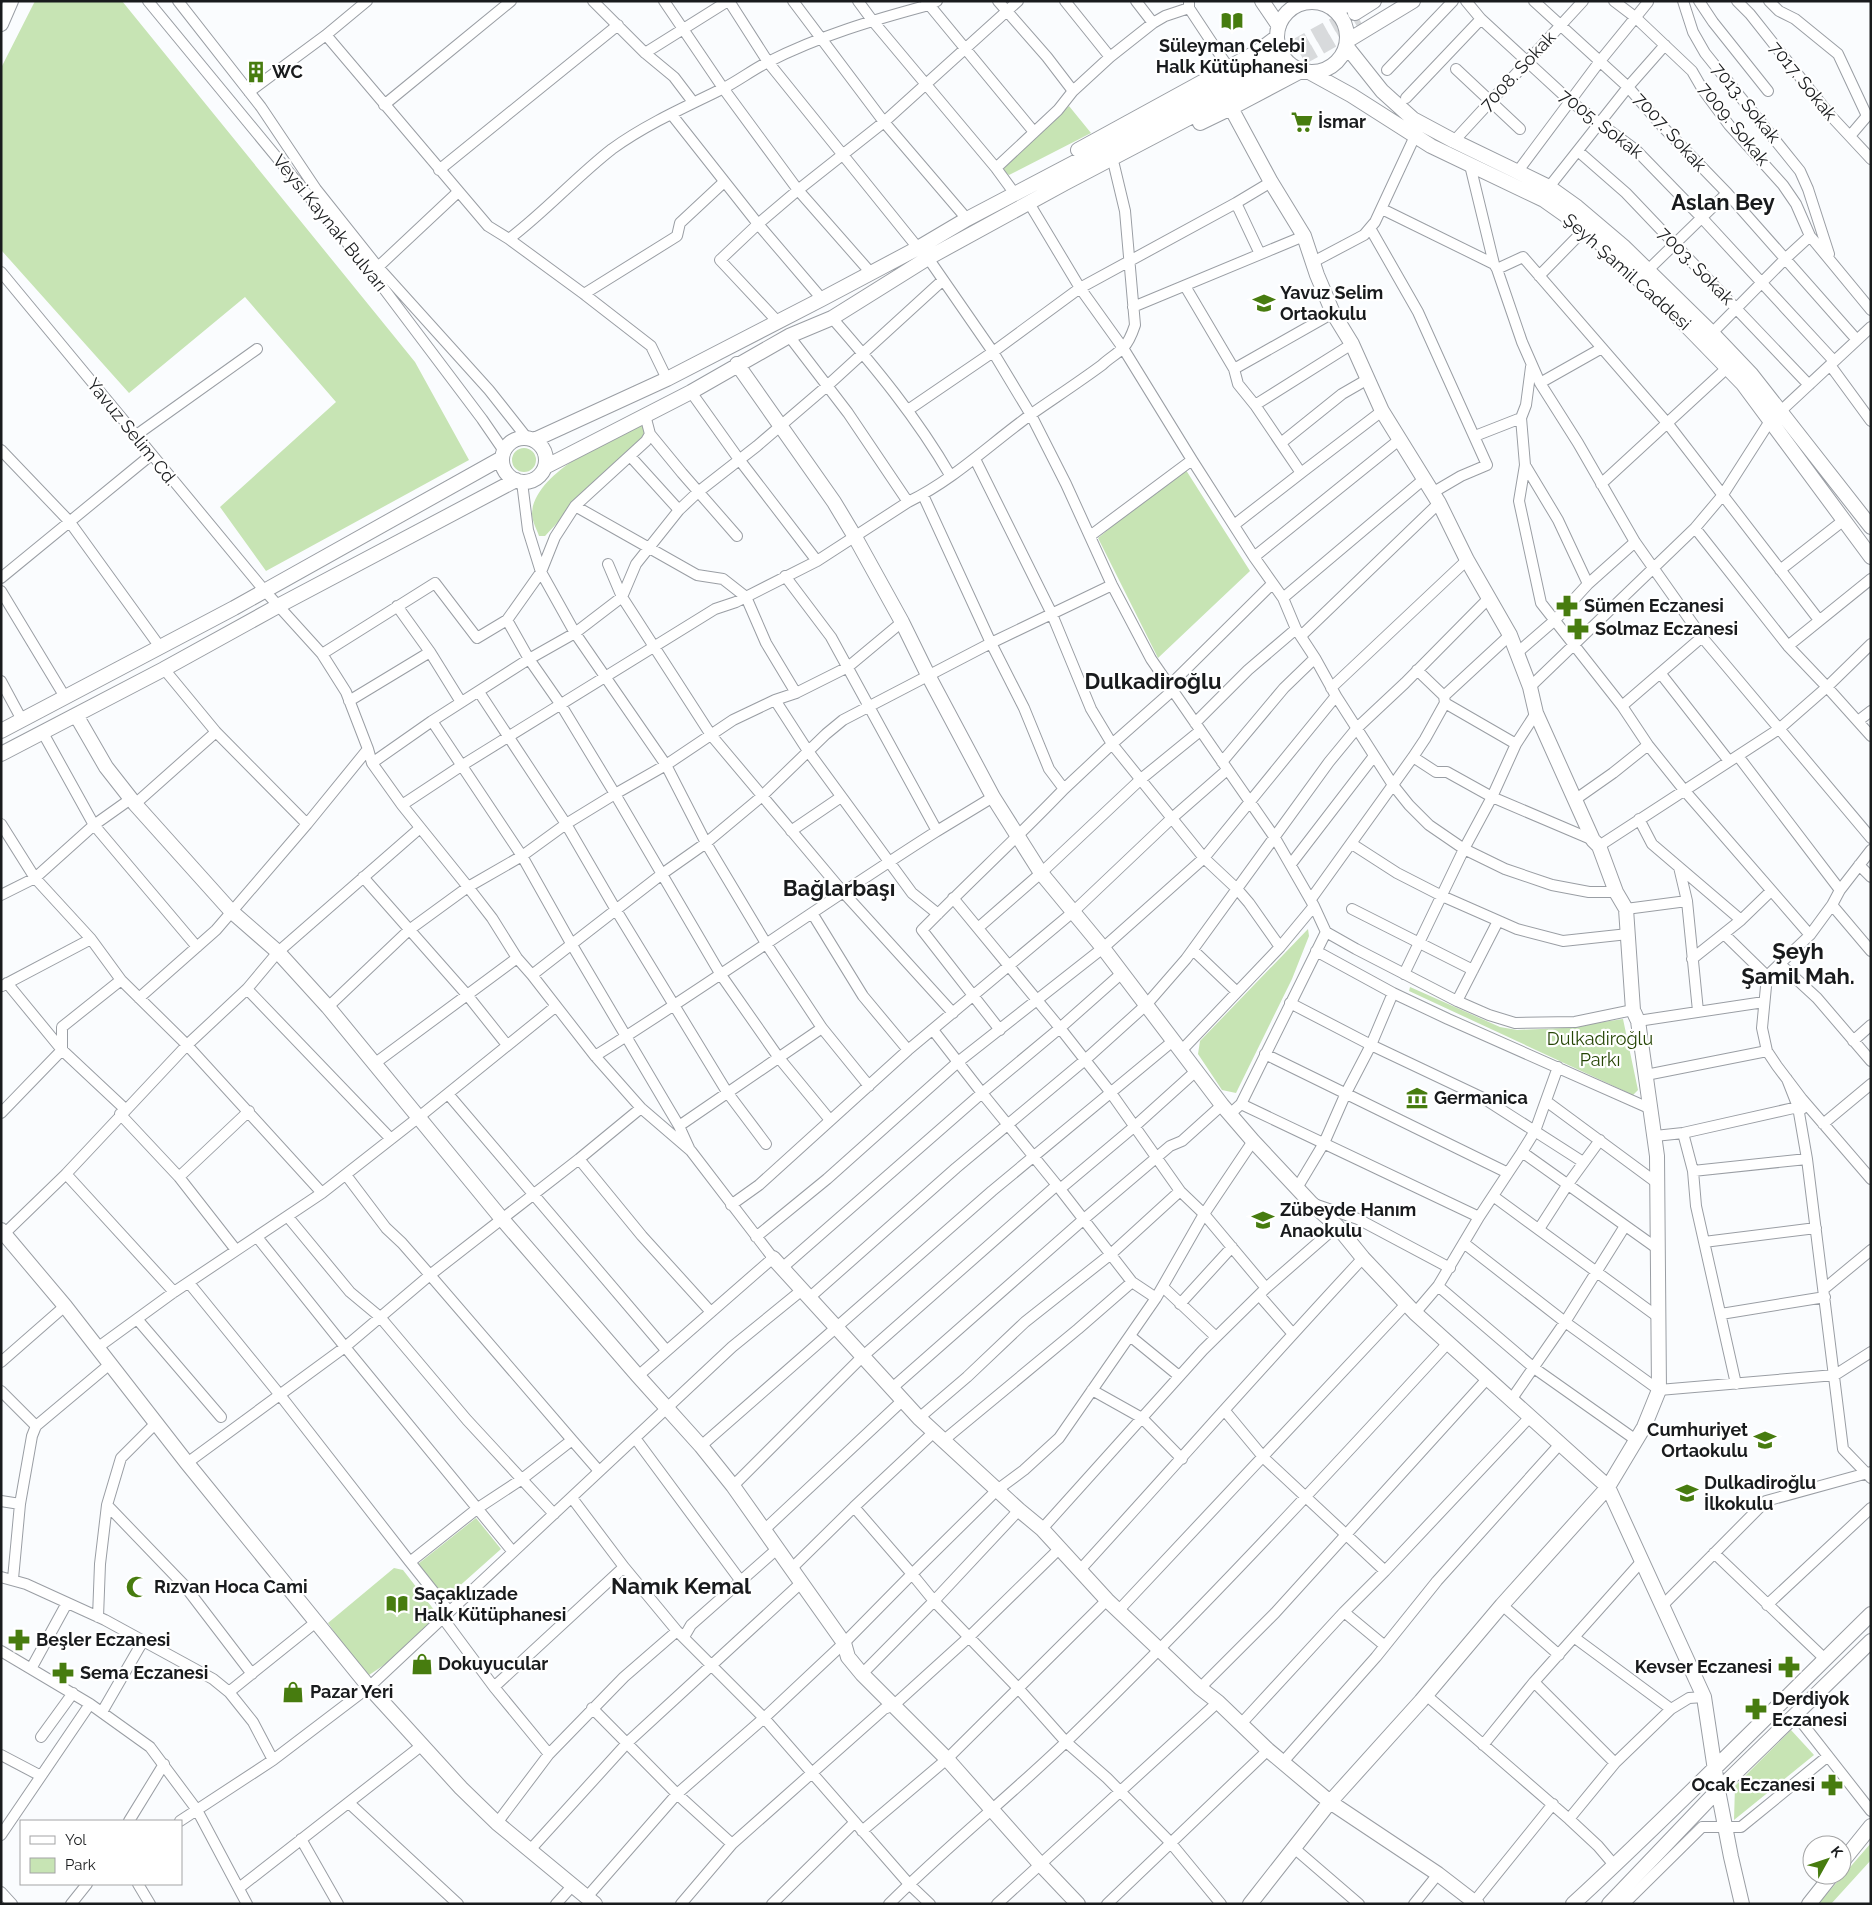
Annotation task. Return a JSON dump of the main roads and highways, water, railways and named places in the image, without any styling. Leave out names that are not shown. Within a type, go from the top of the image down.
[{"type":"main road","points":[[1,24],[11,1]]},
{"type":"main road","points":[[1262,1],[1278,32],[1279,48],[1284,58],[1291,65],[1306,72]]},
{"type":"main road","points":[[1065,183],[1089,178],[1306,72],[1323,71],[1334,66],[1342,56],[1347,44],[1345,25],[1340,16],[1348,9],[1374,1]]},
{"type":"main road","points":[[1055,172],[1066,158],[1083,147],[1257,52],[1278,32],[1284,16],[1301,2],[1313,2],[1348,9],[1399,1]]},
{"type":"main road","points":[[1347,44],[1413,1]]},
{"type":"main road","points":[[1347,44],[1382,91],[1413,118],[1454,141],[1549,187],[1577,207],[1648,270],[1751,374],[1775,416],[1871,527]]},
{"type":"main road","points":[[1,731],[234,608],[503,454],[512,441],[520,438],[531,439],[667,379],[822,299],[1055,172],[1277,56]]},
{"type":"main road","points":[[1,754],[164,669],[278,606],[519,481],[536,478],[545,467],[691,392],[789,336],[832,318],[928,258],[1065,183],[1284,68]]},
{"type":"main road","name":"Şeyh Şamil Caddesi","points":[[1306,72],[1352,95],[1415,136],[1470,166],[1544,200],[1585,229],[1644,284],[1775,416],[1871,557]]},
{"type":"main road","points":[[1231,108],[1271,182],[1304,236],[1317,275],[1334,313],[1352,344],[1382,411],[1436,498],[1466,560],[1510,635],[1530,687],[1536,713],[1596,843],[1616,892],[1626,909],[1636,1016],[1655,1136],[1658,1249],[1659,1390],[1644,1427],[1608,1487],[1330,1802],[1253,1902]]},
{"type":"main road","points":[[737,364],[834,502],[855,536],[993,797],[1041,873],[1103,948],[1226,1110],[1253,1141],[1311,1203],[1337,1226],[1363,1258],[1410,1309],[1529,1418],[1608,1487],[1704,1697],[1738,1902]]},
{"type":"main road","points":[[531,439],[544,452],[546,459],[545,467]]},
{"type":"main road","points":[[503,454],[505,471],[519,481]]},
{"type":"main road","points":[[76,715],[106,767],[133,801],[231,911],[278,952],[328,1007],[502,1219],[701,1446],[733,1486],[844,1643],[848,1657],[862,1674],[946,1759],[1078,1904]]},
{"type":"main road","points":[[3,1232],[316,1622],[421,1746],[461,1788],[498,1822],[591,1900]]},
{"type":"main road","points":[[778,1263],[902,1401],[1042,1529],[1118,1611],[1200,1688],[1218,1702],[1240,1725],[1330,1802],[1438,1874],[1476,1903]]},
{"type":"main road","points":[[1573,1904],[1716,1768],[1871,1614]]},
{"type":"main road","points":[[1609,1904],[1718,1790],[1871,1641]]},
{"type":"main road","points":[[1852,1850],[1871,1826]]},
{"type":"main road","points":[[1809,1904],[1824,1885]]},
{"type":"tunnel","points":[[1277,56],[1355,13]]},
{"type":"tunnel","points":[[1284,68],[1362,24]]},
{"type":"place","name":"Süleyman Çelebi Halk Kütüphanesi","points":[[1232,21]]},
{"type":"place","name":"WC","points":[[256,72]]},
{"type":"place","name":"İsmar","points":[[1302,122]]},
{"type":"place","name":"Yavuz Selim Ortaokulu","points":[[1264,303]]},
{"type":"place","name":"Sümen Eczanesi","points":[[1567,606]]},
{"type":"place","name":"Solmaz Eczanesi","points":[[1578,629]]},
{"type":"place","name":"Germanica","points":[[1417,1098]]},
{"type":"place","name":"Zübeyde Hanım Anaokulu","points":[[1263,1220]]},
{"type":"place","name":"Cumhuriyet Ortaokulu","points":[[1765,1440]]},
{"type":"place","name":"Dulkadiroğlu İlkokulu","points":[[1687,1493]]},
{"type":"place","name":"Rızvan Hoca Cami","points":[[137,1587]]},
{"type":"place","name":"Saçaklızade Halk Kütüphanesi","points":[[397,1604]]},
{"type":"place","name":"Beşler Eczanesi","points":[[19,1640]]},
{"type":"place","name":"Dokuyucular","points":[[422,1664]]},
{"type":"place","name":"Kevser Eczanesi","points":[[1789,1667]]},
{"type":"place","name":"Sema Eczanesi","points":[[63,1673]]},
{"type":"place","name":"Pazar Yeri","points":[[293,1692]]},
{"type":"place","name":"Derdiyok Eczanesi","points":[[1756,1709]]},
{"type":"place","name":"Ocak Eczanesi","points":[[1832,1785]]},
{"type":"district","name":"Aslan Bey","points":[[1723,202]]},
{"type":"district","name":"Dulkadiroğlu","points":[[1153,681]]},
{"type":"district","name":"Bağlarbaşı","points":[[839,888]]},
{"type":"district","name":"Şeyh Şamil Mah.","points":[[1798,964]]},
{"type":"district","name":"Namık Kemal","points":[[681,1586]]},
{"type":"park label","name":"Dulkadiroğlu Parkı","points":[[1600,1049]]}]
